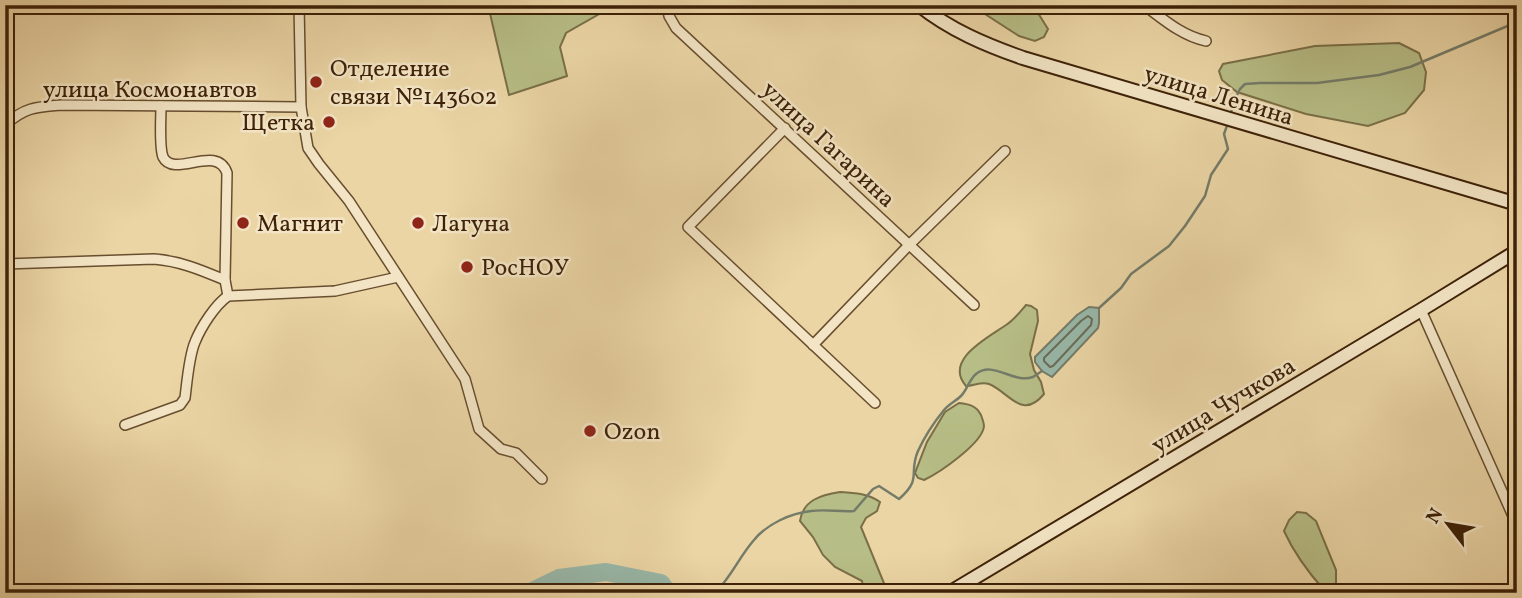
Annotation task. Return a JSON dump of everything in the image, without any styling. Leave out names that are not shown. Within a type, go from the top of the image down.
[{"type":"street","points":[[299,5],[301,107],[308,148],[349,201],[465,379],[479,429],[501,449],[516,453],[542,479]]},
{"type":"street","name":"улица Гагарина","points":[[667,5],[668,16],[676,28],[974,305]]},
{"type":"street","name":"улица Ленина","points":[[919,5],[955,30],[988,46],[1023,58],[1517,204]]},
{"type":"street","points":[[1144,5],[1176,28],[1206,41]]},
{"type":"street","name":"улица Космонавтов","points":[[5,125],[17,114],[34,107],[62,105],[301,107]]},
{"type":"street","points":[[161,106],[162,153],[165,160],[180,164],[212,160],[225,167],[225,280],[228,296]]},
{"type":"street","points":[[785,128],[688,227],[874,403]]},
{"type":"street","points":[[813,345],[909,245],[1005,151]]},
{"type":"street","name":"улица Чучкова","points":[[950,593],[1517,251]]},
{"type":"street","points":[[5,264],[171,260],[225,280]]},
{"type":"street","points":[[125,425],[180,405],[185,398],[194,343],[213,311],[228,296],[335,290],[398,277]]},
{"type":"street","points":[[1421,310],[1517,525]]},
{"type":"green space","points":[[488,5],[615,5],[566,33],[560,47],[567,76],[509,95]]},
{"type":"green space","points":[[971,5],[1033,5],[1048,29],[1044,37],[1035,41],[1019,36]]},
{"type":"green space","points":[[1399,43],[1419,53],[1426,72],[1424,90],[1405,113],[1368,126],[1306,114],[1237,92],[1222,80],[1219,71],[1223,64],[1315,46]]},
{"type":"green space","points":[[1026,305],[1037,310],[1038,321],[1030,354],[1044,394],[1036,402],[1022,405],[989,384],[966,386],[960,376],[964,358],[980,343],[1012,321]]},
{"type":"green space","points":[[959,403],[977,409],[984,425],[982,433],[969,449],[940,471],[924,480],[918,478],[915,473],[927,442],[945,412]]},
{"type":"green space","points":[[840,492],[866,495],[880,502],[877,511],[866,518],[861,527],[888,593],[864,593],[862,581],[835,567],[823,555],[800,521],[809,503]]},
{"type":"green space","points":[[1297,512],[1306,513],[1316,521],[1336,570],[1336,583],[1329,589],[1324,590],[1312,576],[1284,531]]},
{"type":"water","points":[[1089,307],[1099,308],[1098,328],[1052,377],[1042,371],[1035,362],[1035,357],[1077,315]]},
{"type":"waterway","points":[[1230,116],[1235,99],[1245,84],[1317,83],[1379,75],[1410,67],[1517,22]]},
{"type":"waterway","points":[[1099,308],[1121,288],[1131,274],[1169,246],[1185,226],[1205,196],[1211,175],[1228,149],[1224,134],[1228,123]]},
{"type":"waterway","points":[[715,593],[754,540],[780,520],[811,511],[854,511],[873,489],[879,486],[899,499],[911,486],[915,459],[926,435],[944,410],[963,394],[976,374],[989,370],[1026,378],[1042,371]]},
{"type":"waterway","points":[[528,593],[559,578],[606,572],[661,583],[668,593]]},
{"type":"place","name":"Отделение связи №143602","points":[[316,82]]},
{"type":"place","name":"Щетка","points":[[329,122]]},
{"type":"place","name":"Магнит","points":[[243,223]]},
{"type":"place","name":"Лагуна","points":[[418,223]]},
{"type":"place","name":"РосНОУ","points":[[467,267]]},
{"type":"place","name":"Ozon","points":[[590,431]]}]
